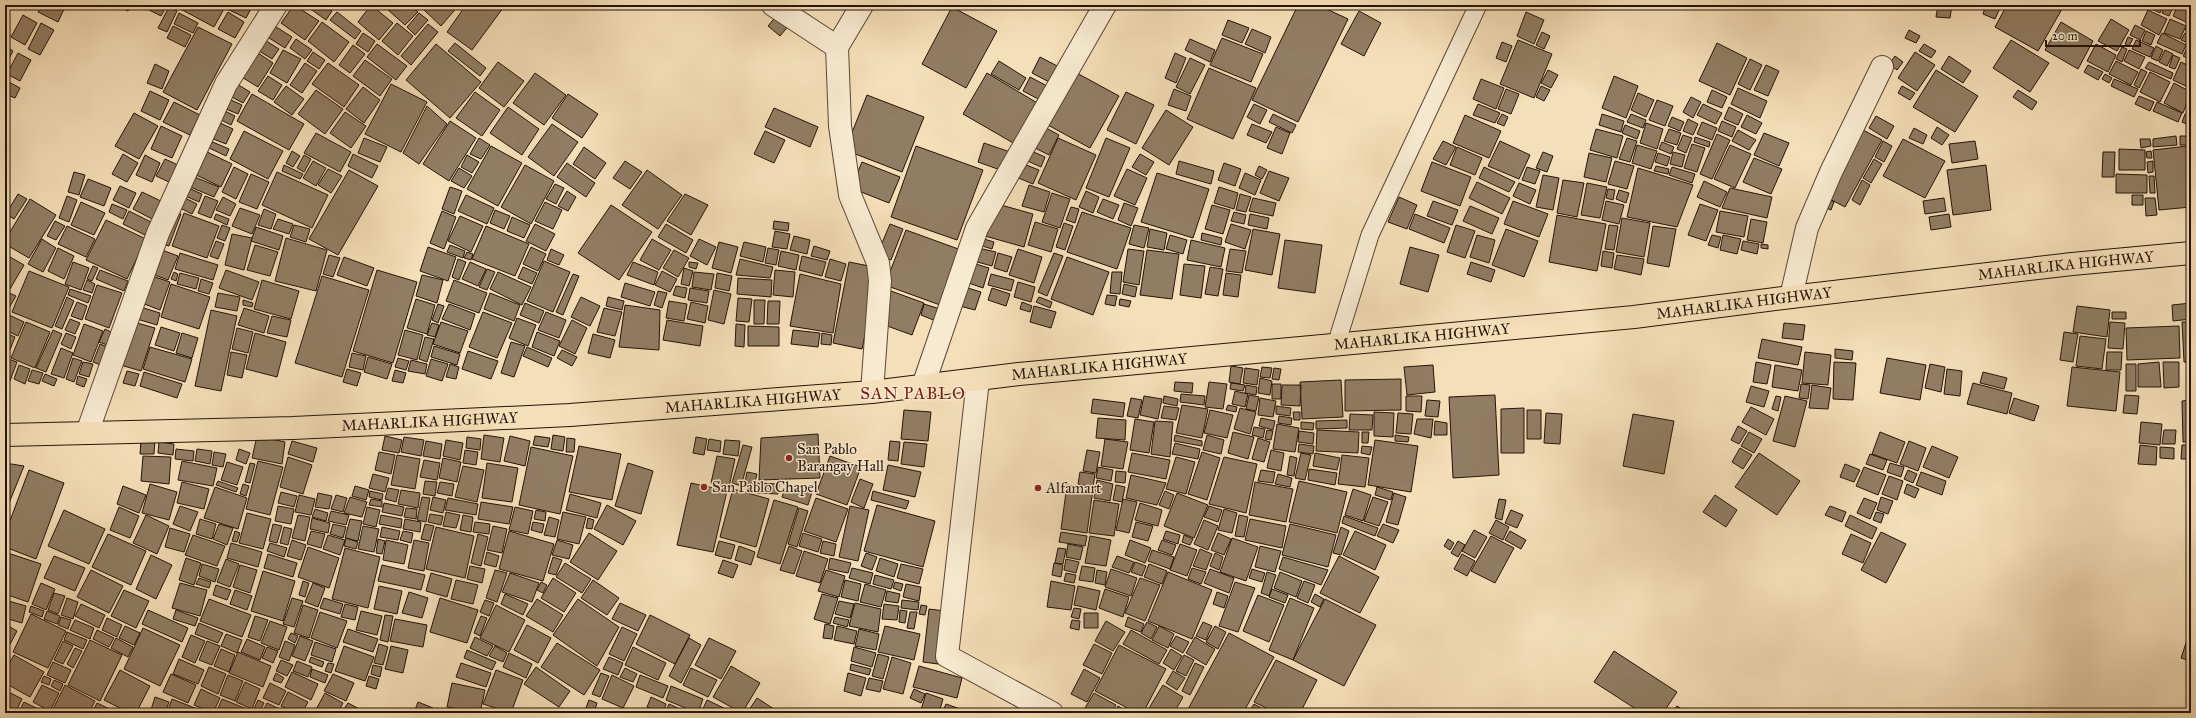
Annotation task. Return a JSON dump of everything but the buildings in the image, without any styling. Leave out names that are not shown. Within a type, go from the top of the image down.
[{"type":"highway","name":"MAHARLIKA HIGHWAY","points":[[5,435],[293,428],[570,415],[872,392],[978,380],[1634,317],[1791,296],[2072,264],[2191,253]]},
{"type":"street","points":[[87,433],[164,218],[226,84],[276,5]]},
{"type":"street","points":[[773,5],[837,47]]},
{"type":"street","points":[[862,5],[837,47],[840,126],[850,195],[878,263],[880,281],[872,392]]},
{"type":"street","points":[[924,386],[977,228],[1105,5]]},
{"type":"street","points":[[1791,296],[1807,228],[1831,172],[1882,67]]},
{"type":"street","points":[[978,380],[948,656],[1052,713]]},
{"type":"lane","points":[[1336,345],[1370,235],[1478,5]]},
{"type":"place","name":"San Pablo Barangay Hall","points":[[789,458]]},
{"type":"place","name":"San Pablo Chapel","points":[[704,487]]},
{"type":"place","name":"Alfamart","points":[[1038,488]]},
{"type":"district","name":"SAN PABLO","points":[[913,393]]}]
